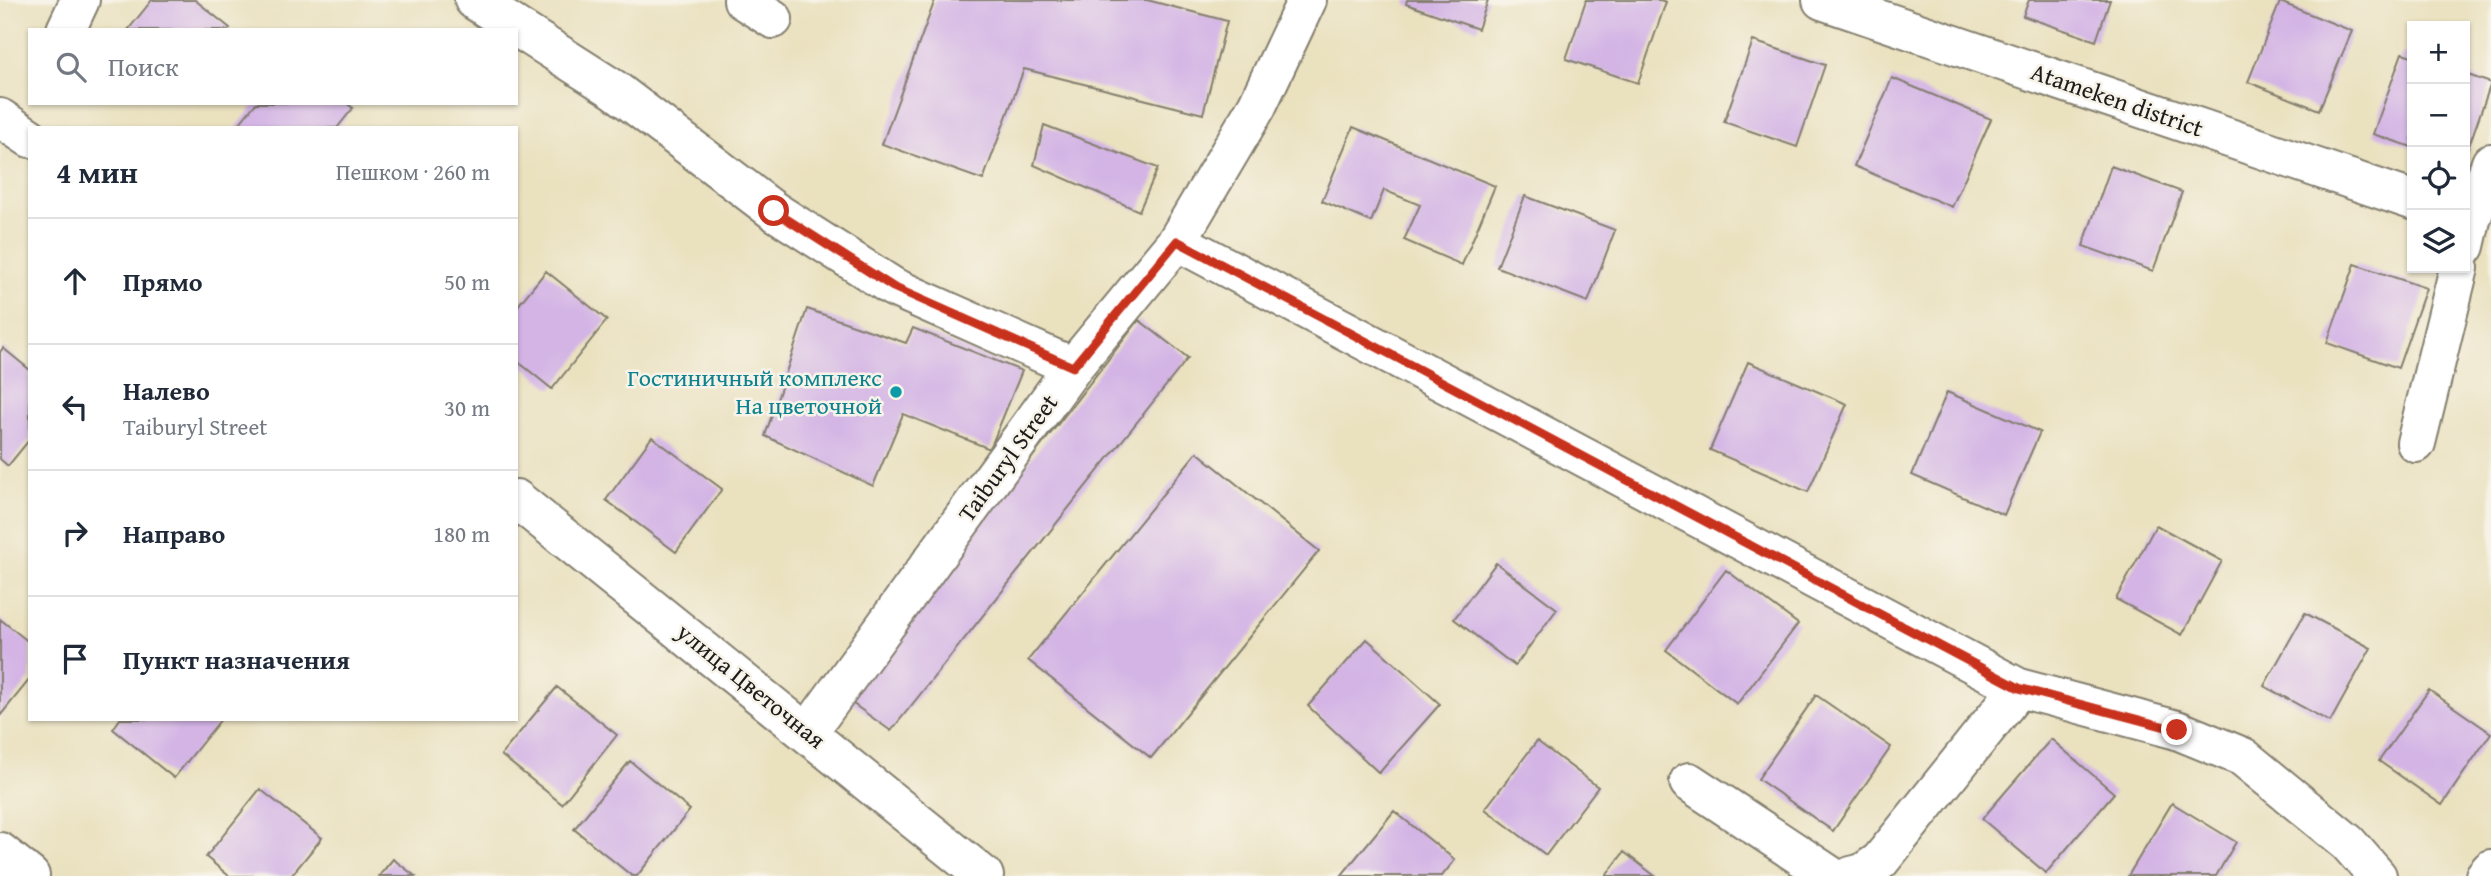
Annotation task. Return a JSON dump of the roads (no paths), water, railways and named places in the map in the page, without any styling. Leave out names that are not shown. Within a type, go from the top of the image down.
[{"type":"street","points":[[67,28],[80,0]]},
{"type":"street","points":[[474,0],[518,28]]},
{"type":"street","name":"Taiburyl Street","points":[[808,732],[1073,367],[1177,241],[1257,106],[1307,0]]},
{"type":"street","name":"Atameken district","points":[[1822,0],[2407,198]]},
{"type":"street","points":[[518,28],[615,90],[774,211],[893,287],[1073,367]]},
{"type":"street","points":[[2470,220],[2491,163]]},
{"type":"street","points":[[1177,241],[2019,688],[2177,730],[2243,757],[2348,843],[2378,876]]},
{"type":"street","points":[[2416,443],[2458,273]]},
{"type":"street","name":"улица Цветочная","points":[[518,501],[984,876]]},
{"type":"street","points":[[1851,876],[1863,873],[1881,861],[2019,688]]},
{"type":"street","points":[[1689,782],[1831,876]]},
{"type":"street","points":[[0,852],[30,876]]},
{"type":"street","points":[[2485,876],[2491,869]]},
{"type":"place","name":"Гостиничный комплекс На цветочной","points":[[896,392]]}]
